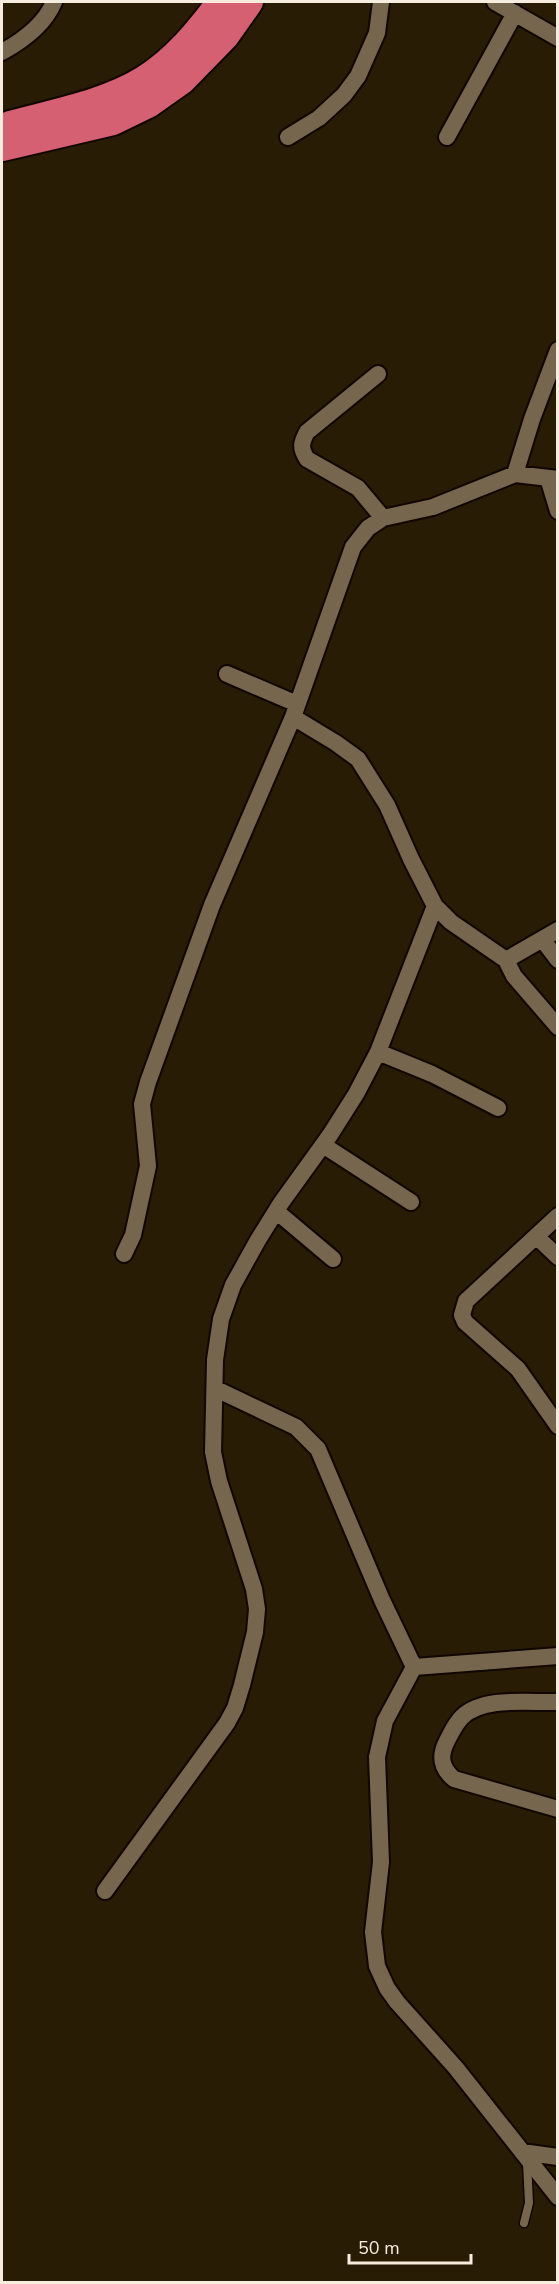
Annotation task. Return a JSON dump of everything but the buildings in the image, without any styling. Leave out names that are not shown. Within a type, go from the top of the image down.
[{"type":"highway","points":[[2,127],[115,94],[145,80],[196,35],[221,2]]},
{"type":"highway","points":[[2,147],[112,121],[147,104],[182,80],[225,36],[249,2]]},
{"type":"street","points":[[2,52],[31,33],[54,2]]},
{"type":"street","points":[[288,136],[319,118],[344,95],[358,76],[377,33],[381,2]]},
{"type":"street","points":[[495,2],[558,38]]},
{"type":"street","points":[[447,137],[515,13]]},
{"type":"street","points":[[514,474],[558,350]]},
{"type":"street","points":[[378,374],[308,432],[301,443],[302,451],[307,459],[358,488],[383,518]]},
{"type":"street","points":[[124,1254],[133,1235],[148,1166],[142,1104],[148,1082],[212,905],[295,710],[353,547],[368,528],[383,518],[433,507],[514,474],[553,478],[558,511]]},
{"type":"street","points":[[227,674],[295,710],[358,759],[387,805],[435,906],[451,922],[506,960],[514,976],[558,1027]]},
{"type":"street","points":[[105,1891],[227,1723],[235,1708],[255,1632],[257,1609],[254,1589],[215,1465],[212,1437],[216,1389],[215,1360],[221,1318],[233,1285],[276,1211],[356,1094],[378,1052],[435,906]]},
{"type":"street","points":[[506,960],[558,930]]},
{"type":"street","points":[[542,939],[558,960]]},
{"type":"street","points":[[378,1052],[432,1074],[498,1108]]},
{"type":"street","points":[[323,1145],[411,1202]]},
{"type":"street","points":[[276,1211],[333,1259]]},
{"type":"street","points":[[558,1216],[466,1301],[462,1315],[465,1322],[518,1369],[558,1426]]},
{"type":"street","points":[[537,1237],[558,1257]]},
{"type":"street","points":[[216,1389],[296,1427],[318,1449],[382,1600],[414,1667]]},
{"type":"street","points":[[414,1667],[558,1656]]},
{"type":"street","points":[[414,1667],[386,1721],[378,1747],[381,1862],[373,1932],[374,1954],[382,1978],[397,2002],[456,2067],[558,2198]]},
{"type":"street","points":[[558,1702],[493,1704],[475,1708],[456,1723],[442,1755],[443,1765],[454,1779],[558,1809]]},
{"type":"street","points":[[524,2155],[558,2157]]},
{"type":"lane","points":[[524,2155],[529,2203],[524,2223]]}]
